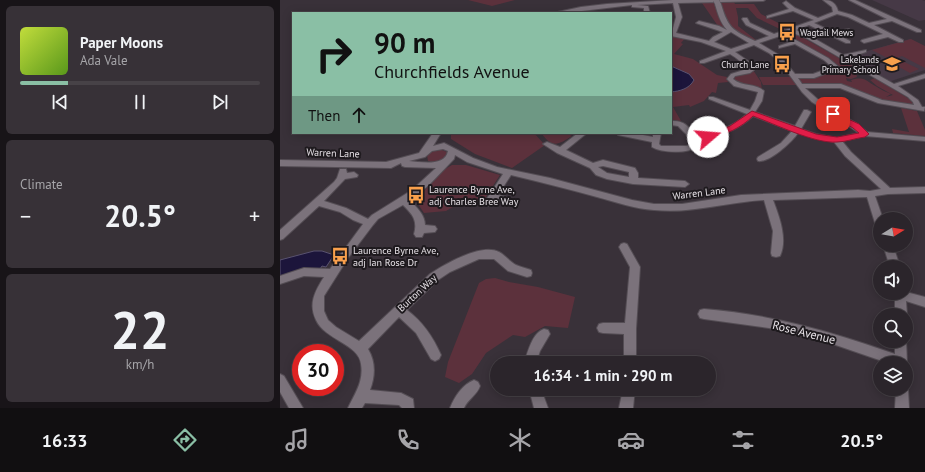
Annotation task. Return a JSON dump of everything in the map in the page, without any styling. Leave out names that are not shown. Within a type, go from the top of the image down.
[{"type":"street","points":[[560,12],[615,1],[763,0]]},
{"type":"street","points":[[826,0],[834,6],[836,12]]},
{"type":"street","points":[[675,1],[679,17],[672,34],[710,43],[731,52],[743,61],[751,70],[733,75],[730,79],[732,82],[739,85],[753,87],[761,92],[761,96],[752,113],[744,121],[721,133],[692,139]]},
{"type":"street","points":[[851,1],[919,31]]},
{"type":"street","points":[[717,2],[726,25],[776,55],[812,100],[823,108],[856,126],[865,134]]},
{"type":"street","points":[[786,3],[793,9],[819,20]]},
{"type":"street","points":[[589,12],[641,6],[646,8],[647,12]]},
{"type":"street","points":[[769,17],[793,9]]},
{"type":"street","points":[[701,62],[819,20],[836,12],[850,16],[901,41]]},
{"type":"street","points":[[745,19],[748,24],[797,42],[834,64],[837,68],[814,76],[794,76]]},
{"type":"street","points":[[869,25],[892,19]]},
{"type":"street","points":[[699,23],[712,23],[728,32],[715,38],[710,43]]},
{"type":"street","points":[[810,23],[848,42]]},
{"type":"street","points":[[791,30],[843,57],[893,86],[912,98],[922,109]]},
{"type":"street","points":[[834,34],[847,30]]},
{"type":"street","points":[[864,41],[887,35]]},
{"type":"street","points":[[781,47],[797,42]]},
{"type":"street","points":[[843,57],[864,51]]},
{"type":"street","points":[[893,86],[925,76]]},
{"type":"street","points":[[801,86],[841,86],[880,102],[922,109]]},
{"type":"street","points":[[711,98],[814,136],[837,140],[865,134],[925,139]]},
{"type":"street","points":[[761,159],[785,144],[798,130],[807,112]]},
{"type":"street","points":[[630,134],[656,137],[655,145],[659,148],[687,149],[694,146],[692,139],[681,124],[672,123]]},
{"type":"street","points":[[425,182],[428,170],[426,164],[422,160],[424,153],[435,134]]},
{"type":"street","points":[[441,134],[444,146]]},
{"type":"street","points":[[560,151],[582,134]]},
{"type":"street","points":[[837,140],[844,150],[888,191]]},
{"type":"street","points":[[547,144],[593,166],[603,163],[632,170],[634,173],[633,181],[686,184]]},
{"type":"street","name":"Warren Lane","points":[[386,165],[424,153],[434,147],[444,146],[470,160],[509,172],[654,207],[682,208],[741,198],[767,196],[858,193],[870,194],[888,191],[925,190]]},
{"type":"street","points":[[355,408],[366,384],[368,366],[360,349],[324,324],[318,314],[317,307],[320,295],[333,273],[369,223],[380,214],[416,192],[452,155],[452,150]]},
{"type":"street","name":"Warren Lane","points":[[280,163],[437,165],[470,160]]},
{"type":"street","points":[[504,199],[490,200],[509,172]]},
{"type":"street","points":[[280,236],[337,184],[343,174],[354,175]]},
{"type":"street","points":[[870,194],[876,212]]},
{"type":"street","points":[[767,196],[779,234],[776,254]]},
{"type":"street","points":[[404,200],[420,217],[422,223],[420,232],[432,228]]},
{"type":"street","points":[[317,202],[341,209],[356,218],[369,223]]},
{"type":"street","points":[[625,253],[635,267],[630,329],[630,356]]},
{"type":"street","name":"Burton Way","points":[[360,349],[437,274],[478,255],[496,255],[512,268],[527,273]]},
{"type":"street","points":[[280,280],[304,272],[333,273]]},
{"type":"street","points":[[913,298],[925,302]]},
{"type":"street","points":[[399,310],[418,325],[427,338],[435,355]]},
{"type":"street","name":"Rose Avenue","points":[[704,314],[750,319],[800,330],[850,344],[884,356]]},
{"type":"street","points":[[603,328],[630,329]]},
{"type":"street","points":[[532,356],[535,348],[544,334]]},
{"type":"street","points":[[280,380],[296,408]]},
{"type":"street","points":[[457,408],[463,396],[474,386]]},
{"type":"street","points":[[361,396],[401,399],[408,404],[408,407]]},
{"type":"street","points":[[537,396],[541,408]]},
{"type":"street","points":[[626,408],[628,396]]},
{"type":"street","points":[[902,396],[902,408]]},
{"type":"shaded area","points":[[468,0],[515,0],[492,6]]},
{"type":"shaded area","points":[[872,0],[925,1],[925,20],[919,21]]},
{"type":"shaded area","points":[[734,2],[735,4],[754,4],[761,14],[788,28],[782,30],[757,18],[748,8],[736,8],[738,26],[756,40],[749,42],[718,26],[702,3]]},
{"type":"shaded area","points":[[793,32],[862,71],[856,73],[857,77],[851,79],[846,78],[847,81],[852,82],[851,80],[863,79],[891,94],[886,97],[893,95],[877,86],[870,80],[875,78],[911,100],[914,105],[884,102],[853,89],[804,85],[763,85],[759,77],[812,77],[839,69],[838,65],[785,35]]},
{"type":"shaded area","points":[[672,35],[686,37],[681,43],[683,44],[674,54],[693,59],[717,75],[727,77],[728,82],[718,83],[716,93],[712,92],[704,101],[690,107],[689,105],[673,107],[681,121],[672,120]]},
{"type":"shaded area","name":"Lakelands Primary School","points":[[910,39],[925,47],[925,70],[888,82],[846,57]]},
{"type":"shaded area","points":[[911,39],[925,46],[925,68],[902,56],[891,60],[872,50]]},
{"type":"shaded area","points":[[900,60],[919,69],[910,73],[890,62]]},
{"type":"shaded area","points":[[672,66],[689,74],[694,80],[690,86],[672,92]]},
{"type":"shaded area","points":[[753,70],[761,82],[762,91],[734,80],[735,76],[750,73]]},
{"type":"shaded area","points":[[901,108],[917,111],[925,130],[925,136],[893,133],[892,129],[909,132]]},
{"type":"shaded area","points":[[451,134],[535,134],[545,145],[512,168],[475,154],[451,139]]},
{"type":"shaded area","points":[[542,134],[568,134],[572,136],[556,144],[546,139]]},
{"type":"shaded area","points":[[439,149],[447,152],[448,154],[440,161],[428,161],[427,155],[432,151]]},
{"type":"shaded area","points":[[452,165],[466,165],[500,175],[484,200],[456,205],[446,211],[424,213],[416,201],[445,169]]},
{"type":"shaded area","points":[[314,251],[322,251],[334,255],[326,267],[322,266],[320,269],[280,278],[280,260]]},
{"type":"shaded area","points":[[495,278],[575,297],[568,328],[545,326],[525,337],[513,335],[486,353],[472,374],[459,383],[445,377],[448,362],[479,283],[486,279]]},
{"type":"place","name":"Wagtail Mews","points":[[787,32]]},
{"type":"place","name":"Church Lane","points":[[782,64]]},
{"type":"place","name":"Lakelands Primary School","points":[[892,64]]},
{"type":"place","name":"Laurence Byrne Ave, adj Charles Bree Way","points":[[416,195]]},
{"type":"place","name":"Laurence Byrne Ave, adj Ian Rose Dr","points":[[340,256]]},
{"type":"route","points":[[708,137],[732,128],[744,121],[752,113],[814,136],[827,139],[837,140],[865,134],[856,126],[833,114]]}]
